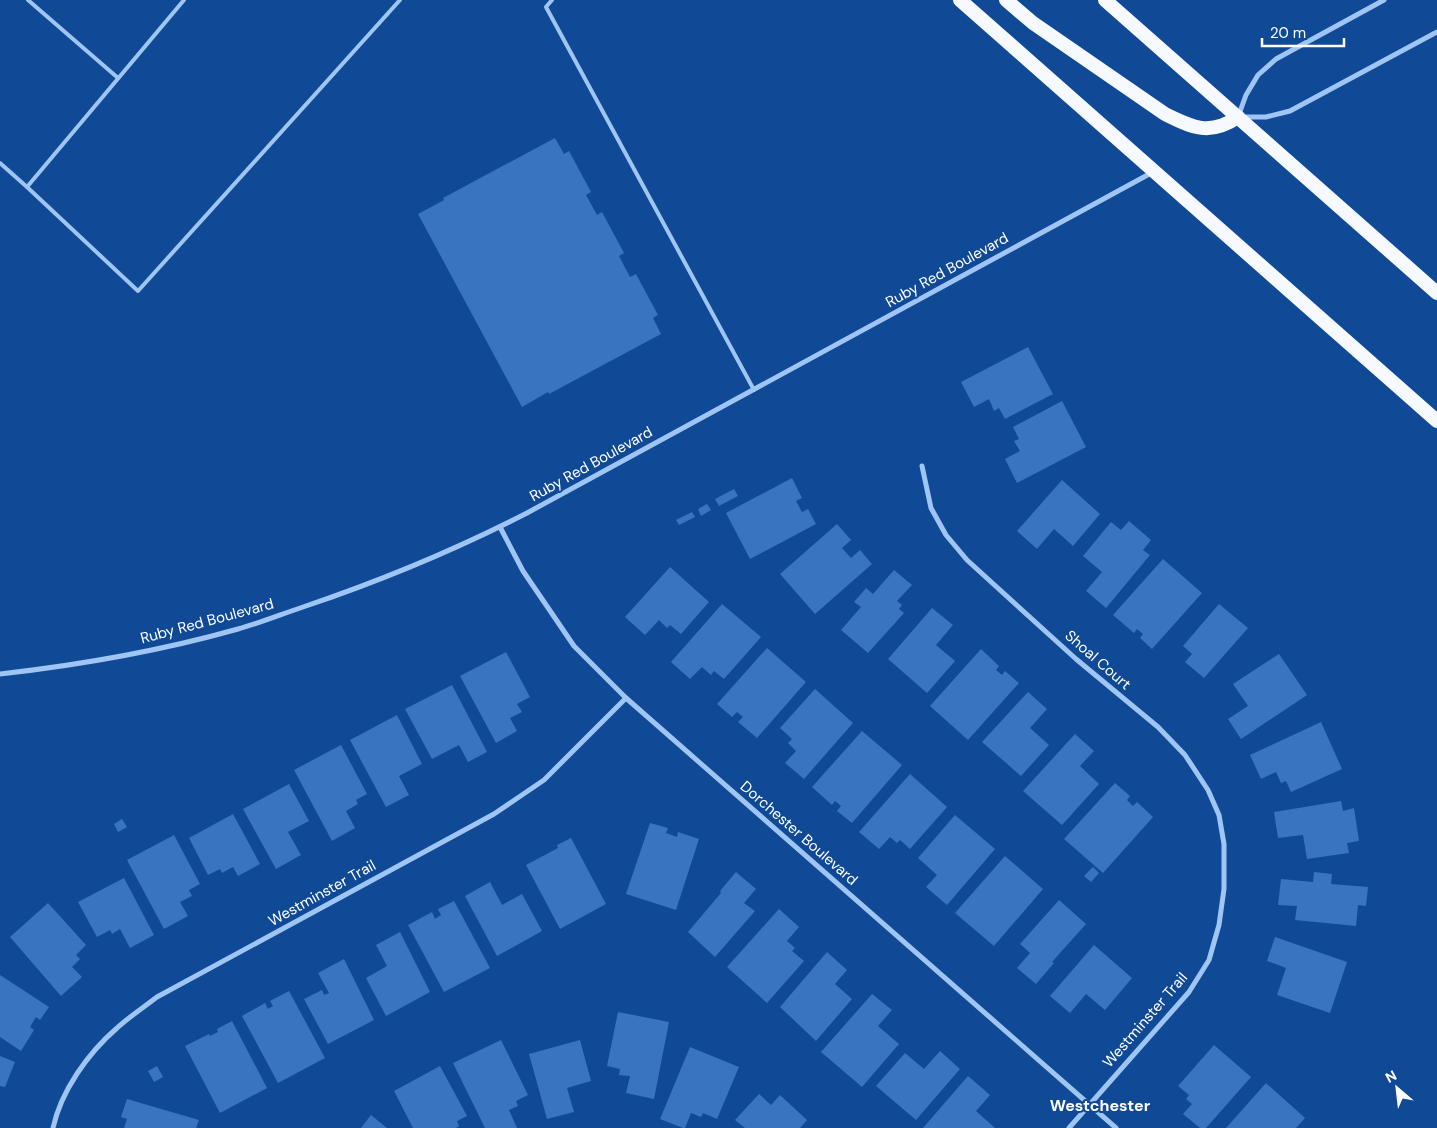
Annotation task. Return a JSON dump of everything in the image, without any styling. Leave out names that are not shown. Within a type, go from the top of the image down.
[{"type":"highway","points":[[960,0],[1437,421]]},
{"type":"highway","points":[[1006,0],[1033,23],[1172,118],[1191,127],[1214,129],[1227,125],[1238,117]]},
{"type":"highway","points":[[1105,0],[1437,293]]},
{"type":"street","points":[[1384,0],[1276,59],[1258,75],[1246,95],[1238,117],[1266,117],[1290,111],[1437,32]]},
{"type":"street","name":"Ruby Red Boulevard","points":[[0,674],[58,667],[136,653],[239,629],[372,582],[500,527],[1154,171]]},
{"type":"street","name":"Shoal Court","points":[[922,466],[924,485],[931,508],[946,535],[967,560],[1076,659],[1158,727],[1185,755],[1208,790],[1219,815],[1224,844],[1224,889]]},
{"type":"street","name":"Dorchester Boulevard","points":[[500,527],[523,571],[574,646],[626,698],[1116,1128]]},
{"type":"street","name":"Westminster Trail","points":[[53,1128],[56,1114],[65,1092],[82,1065],[116,1028],[157,997],[494,814],[544,780],[626,698]]},
{"type":"street","name":"Westminster Trail","points":[[1069,1128],[1189,992],[1208,960],[1219,925],[1224,889]]},
{"type":"lane","points":[[28,0],[118,78]]},
{"type":"lane","points":[[27,187],[184,0]]},
{"type":"lane","points":[[0,164],[138,291],[400,0]]},
{"type":"lane","points":[[552,0],[546,7],[754,390]]},
{"type":"building","points":[[555,138],[564,154],[569,151],[591,192],[586,195],[597,215],[602,212],[624,253],[619,256],[630,277],[636,274],[658,315],[653,318],[661,334],[522,407],[418,214],[444,200],[443,198]]},
{"type":"building","points":[[1028,347],[1053,394],[1005,419],[999,408],[994,411],[989,399],[974,407],[961,382]]},
{"type":"building","points":[[1062,401],[1086,447],[1017,483],[1005,459],[1020,451],[1014,441],[1019,439],[1013,427]]},
{"type":"building","points":[[792,478],[802,498],[796,501],[802,512],[808,509],[816,524],[750,559],[726,513]]},
{"type":"building","points":[[1062,480],[1100,514],[1073,546],[1054,529],[1037,549],[1017,531]]},
{"type":"building","points":[[734,489],[738,496],[719,506],[715,499]]},
{"type":"building","points":[[707,504],[711,510],[701,516],[698,509]]},
{"type":"building","points":[[692,512],[695,517],[679,525],[676,520]]},
{"type":"building","points":[[1129,521],[1151,540],[1143,550],[1150,555],[1106,608],[1086,591],[1102,572],[1083,556],[1111,522],[1121,530]]},
{"type":"building","points":[[837,524],[851,540],[842,548],[851,558],[860,550],[872,564],[815,614],[780,574]]},
{"type":"building","points":[[1163,559],[1202,593],[1152,649],[1140,638],[1143,634],[1137,629],[1134,633],[1113,615]]},
{"type":"building","points":[[670,567],[709,602],[681,634],[670,625],[667,628],[659,620],[645,635],[625,617]]},
{"type":"building","points":[[894,570],[912,585],[897,601],[902,605],[899,609],[904,613],[868,653],[841,630],[861,607],[854,602],[866,588],[873,594]]},
{"type":"building","points":[[722,604],[761,637],[724,679],[714,671],[711,675],[702,667],[690,679],[671,662]]},
{"type":"building","points":[[1219,604],[1248,628],[1204,678],[1185,662],[1192,654],[1183,646]]},
{"type":"building","points":[[932,608],[953,625],[936,645],[955,661],[927,693],[888,659]]},
{"type":"building","points":[[767,648],[806,682],[757,738],[738,722],[743,717],[737,712],[732,717],[717,704]]},
{"type":"building","points":[[981,649],[999,666],[996,670],[1002,675],[1005,671],[1019,683],[968,740],[930,706]]},
{"type":"building","points":[[506,652],[530,697],[517,704],[522,712],[510,718],[517,731],[496,743],[460,676]]},
{"type":"building","points":[[1279,654],[1307,695],[1241,739],[1228,719],[1248,706],[1233,684]]},
{"type":"building","points":[[452,685],[487,752],[468,762],[459,745],[432,759],[405,709]]},
{"type":"building","points":[[815,689],[853,723],[804,779],[785,763],[796,751],[788,743],[792,739],[780,728]]},
{"type":"building","points":[[1028,692],[1047,709],[1030,728],[1049,745],[1021,776],[982,742]]},
{"type":"building","points":[[397,715],[422,764],[399,776],[409,795],[386,807],[350,740]]},
{"type":"building","points":[[1321,722],[1342,769],[1291,792],[1286,781],[1281,783],[1276,772],[1261,779],[1250,755]]},
{"type":"building","points":[[862,731],[902,765],[852,823],[837,811],[841,806],[835,801],[832,805],[812,787]]},
{"type":"building","points":[[1075,734],[1094,751],[1080,766],[1099,784],[1062,825],[1023,791]]},
{"type":"building","points":[[341,745],[367,794],[356,800],[358,804],[346,811],[355,828],[332,841],[294,770]]},
{"type":"building","points":[[910,774],[947,807],[910,849],[900,840],[897,843],[890,837],[879,849],[859,832]]},
{"type":"building","points":[[1115,783],[1130,796],[1127,800],[1133,806],[1137,802],[1153,817],[1103,873],[1064,839]]},
{"type":"building","points":[[289,784],[309,821],[288,832],[301,855],[276,869],[243,809]]},
{"type":"building","points":[[1341,801],[1343,811],[1354,808],[1359,841],[1347,843],[1349,853],[1307,859],[1303,835],[1278,838],[1274,812]]},
{"type":"building","points":[[233,814],[260,864],[238,876],[233,867],[222,873],[220,869],[208,875],[189,838]]},
{"type":"building","points":[[955,815],[995,849],[947,905],[926,887],[937,875],[918,858]]},
{"type":"building","points":[[122,819],[127,827],[118,832],[114,824]]},
{"type":"building","points":[[650,823],[668,828],[666,833],[677,837],[678,832],[699,839],[676,910],[626,894]]},
{"type":"building","points":[[174,835],[200,884],[189,890],[192,896],[180,902],[188,916],[164,929],[127,860]]},
{"type":"building","points":[[571,838],[606,904],[560,929],[526,865],[558,848],[557,845]]},
{"type":"building","points":[[1005,856],[1043,889],[994,946],[955,913]]},
{"type":"building","points":[[1093,867],[1099,873],[1091,882],[1084,876]]},
{"type":"building","points":[[736,872],[756,889],[744,903],[755,911],[715,957],[688,932]]},
{"type":"building","points":[[1314,872],[1332,874],[1331,884],[1368,887],[1366,906],[1358,905],[1356,926],[1295,920],[1297,906],[1278,905],[1281,879],[1313,882]]},
{"type":"building","points":[[124,878],[154,935],[130,948],[120,929],[112,934],[110,930],[97,937],[78,902]]},
{"type":"building","points":[[490,882],[502,905],[522,894],[542,931],[497,956],[465,896]]},
{"type":"building","points":[[1059,900],[1086,924],[1052,962],[1054,963],[1036,984],[1017,968],[1030,953],[1020,944]]},
{"type":"building","points":[[454,901],[490,968],[444,992],[408,925],[432,912],[435,919],[441,915],[438,909]]},
{"type":"building","points":[[48,903],[86,945],[76,955],[80,959],[72,967],[82,977],[61,996],[10,937]]},
{"type":"building","points":[[779,909],[799,927],[787,941],[795,948],[792,951],[804,961],[767,1003],[727,967]]},
{"type":"building","points":[[400,932],[430,992],[386,1016],[366,978],[387,966],[376,945]]},
{"type":"building","points":[[1275,937],[1347,962],[1330,1013],[1277,995],[1286,968],[1267,961]]},
{"type":"building","points":[[1094,945],[1132,978],[1105,1010],[1086,994],[1070,1013],[1050,996]]},
{"type":"building","points":[[827,952],[847,970],[835,984],[852,999],[816,1041],[780,1007]]},
{"type":"building","points":[[344,959],[374,1020],[328,1044],[304,999],[322,990],[324,995],[329,993],[318,973]]},
{"type":"building","points":[[0,975],[49,1007],[40,1020],[36,1017],[30,1027],[34,1030],[21,1051],[0,1037]]},
{"type":"building","points":[[289,991],[325,1058],[278,1083],[242,1016],[265,1003],[268,1009],[273,1006],[270,1001]]},
{"type":"building","points":[[872,994],[892,1010],[878,1026],[899,1044],[862,1087],[821,1052]]},
{"type":"building","points":[[618,1012],[669,1022],[654,1099],[626,1093],[630,1076],[619,1075],[620,1069],[607,1066]]},
{"type":"building","points":[[232,1021],[267,1088],[220,1113],[185,1046],[209,1034],[210,1036],[218,1032],[217,1029]]},
{"type":"building","points":[[501,1040],[528,1095],[516,1101],[518,1106],[509,1110],[517,1128],[485,1128],[453,1063]]},
{"type":"building","points":[[580,1040],[591,1081],[567,1088],[574,1112],[547,1119],[529,1054]]},
{"type":"building","points":[[1214,1045],[1251,1077],[1206,1128],[1200,1128],[1183,1114],[1192,1104],[1186,1099],[1189,1095],[1178,1086]]},
{"type":"building","points":[[690,1047],[739,1067],[717,1119],[703,1113],[701,1117],[691,1113],[685,1128],[683,1128],[660,1119]]},
{"type":"building","points":[[940,1051],[960,1069],[916,1120],[876,1086],[905,1053],[924,1069]]},
{"type":"building","points":[[0,1056],[15,1062],[5,1087],[0,1086]]},
{"type":"building","points":[[157,1066],[163,1077],[154,1082],[148,1071]]},
{"type":"building","points":[[440,1066],[467,1116],[457,1121],[459,1126],[456,1128],[413,1128],[394,1091]]},
{"type":"building","points":[[968,1076],[990,1095],[976,1111],[995,1128],[923,1128]]},
{"type":"building","points":[[1266,1083],[1305,1118],[1296,1128],[1226,1128]]},
{"type":"building","points":[[759,1094],[771,1105],[780,1095],[807,1120],[800,1128],[745,1128],[735,1120]]},
{"type":"building","points":[[127,1099],[199,1120],[196,1128],[124,1128],[127,1119],[121,1117]]},
{"type":"building","points":[[371,1115],[387,1128],[361,1128]]},
{"type":"district","name":"Westchester","points":[[1100,1105]]}]
